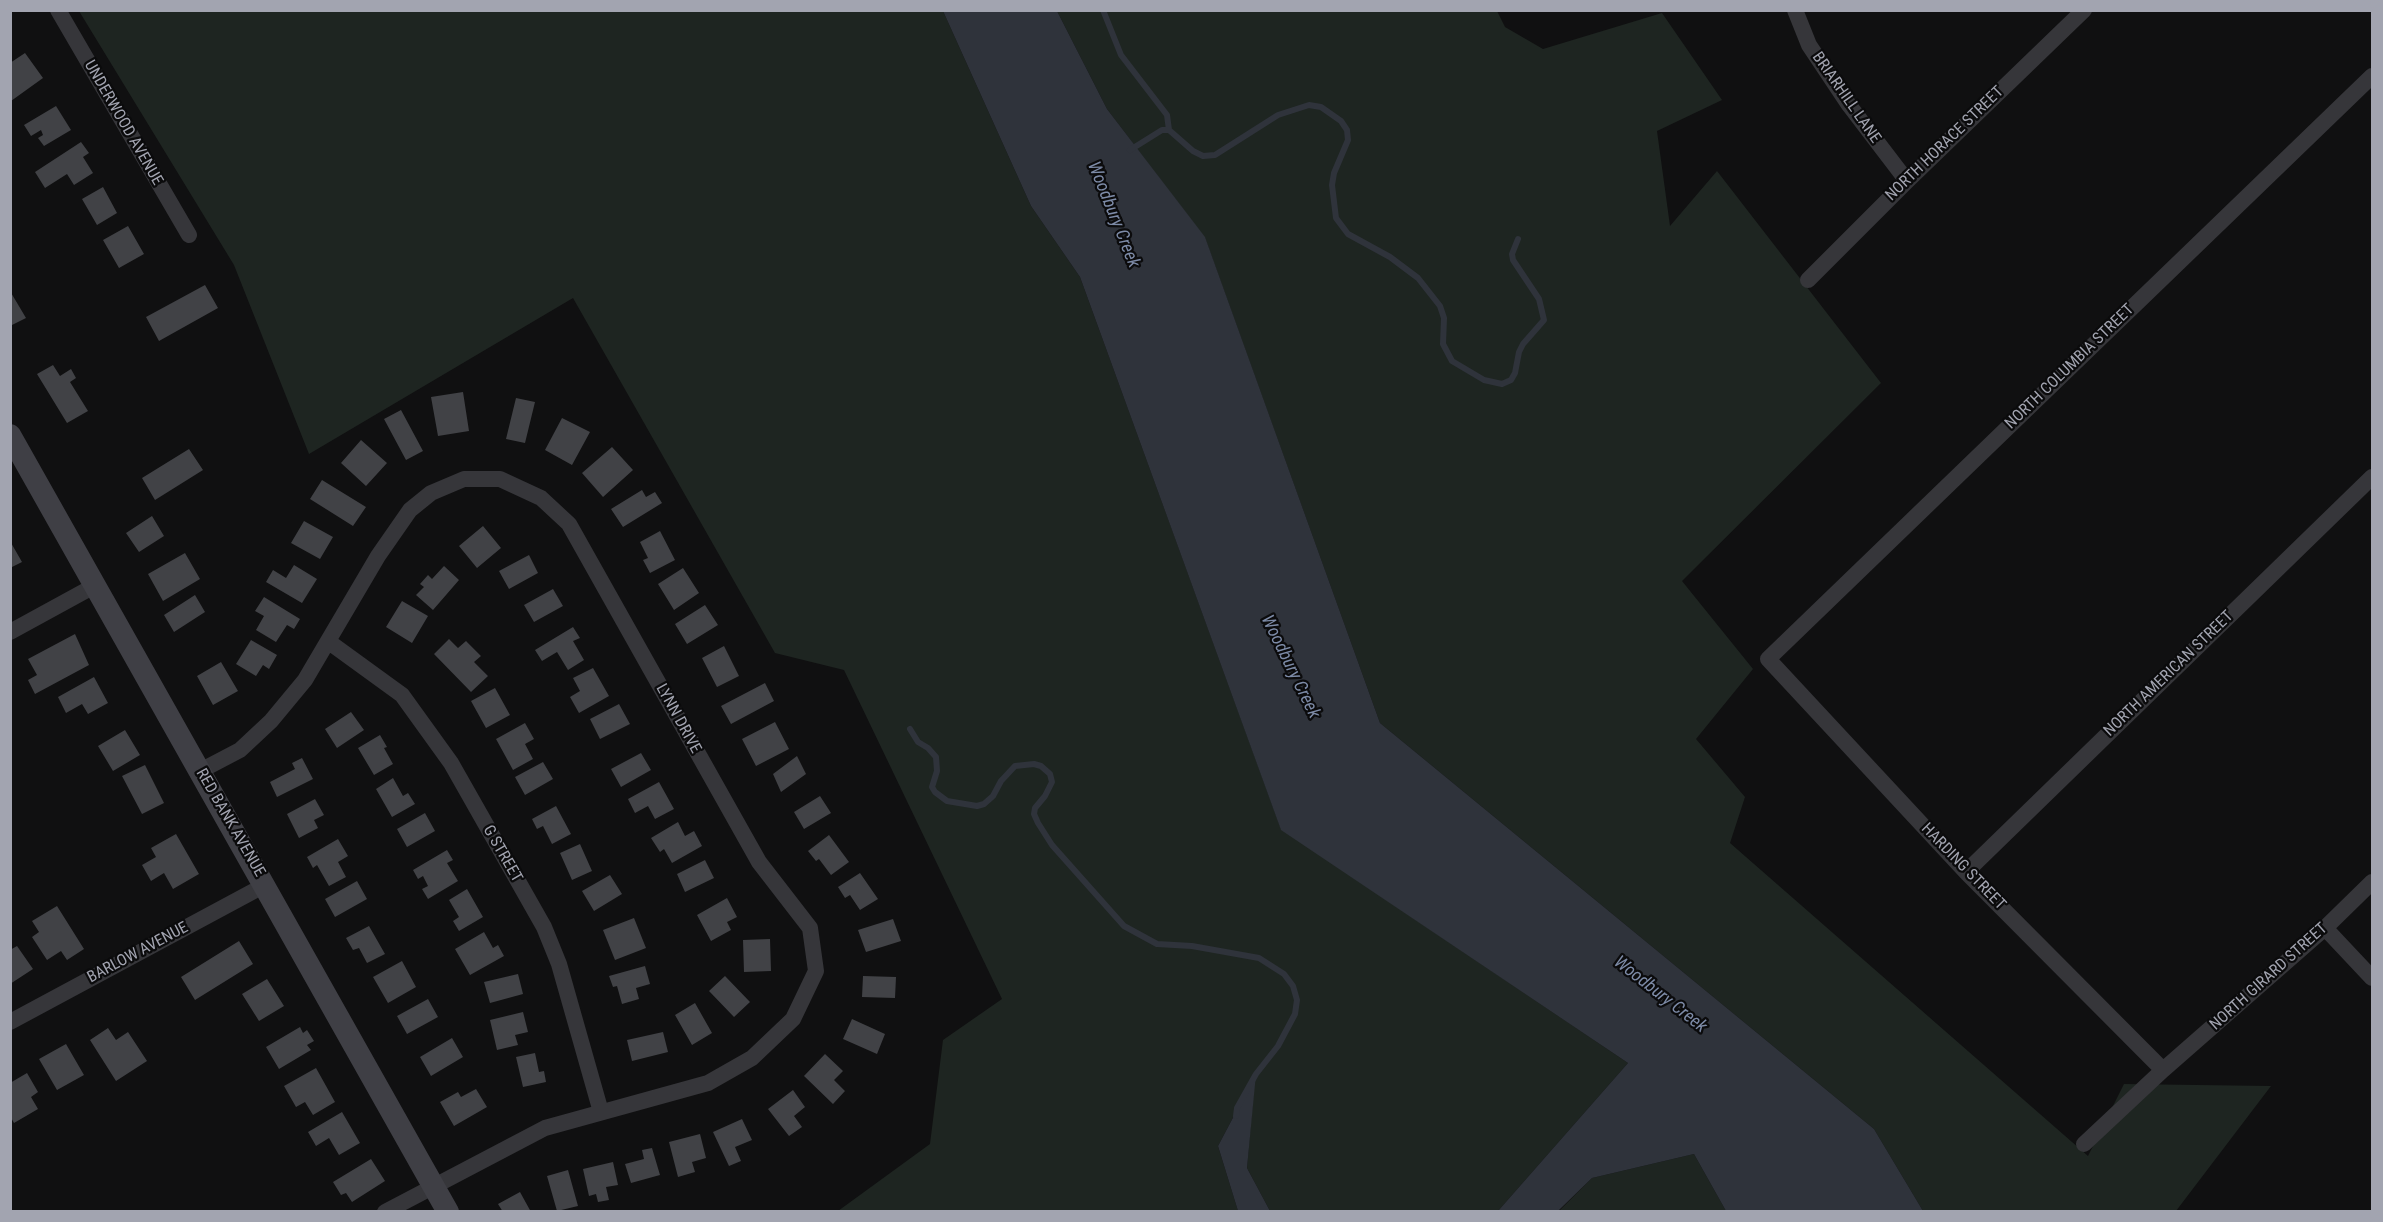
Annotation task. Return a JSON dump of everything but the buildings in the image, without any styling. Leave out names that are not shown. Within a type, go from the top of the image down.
[{"type":"street","name":"UNDERWOOD AVENUE","points":[[58,10],[189,235]]},
{"type":"street","name":"BRIARHILL LANE","points":[[1795,10],[1809,45],[1849,105],[1907,181]]},
{"type":"street","name":"NORTH HORACE STREET","points":[[1808,280],[2084,10]]},
{"type":"street","name":"NORTH COLUMBIA STREET","points":[[1768,659],[2373,76]]},
{"type":"street","name":"RED BANK AVENUE","points":[[10,435],[448,1212]]},
{"type":"street","name":"NORTH AMERICAN STREET","points":[[1966,872],[2373,477]]},
{"type":"street","name":"LYNN DRIVE","points":[[200,771],[240,750],[271,721],[305,680],[378,556],[410,510],[431,493],[464,479],[500,479],[541,498],[568,524],[759,862],[810,928],[816,971],[793,1019],[752,1058],[708,1083],[545,1128],[385,1212]]},
{"type":"street","points":[[10,632],[96,585]]},
{"type":"street","name":"G STREET","points":[[329,642],[402,695],[451,763],[544,927],[571,1001],[600,1112]]},
{"type":"street","name":"HARDING STREET","points":[[1768,659],[1966,872],[2163,1070]]},
{"type":"street","name":"NORTH GIRARD STREET","points":[[2084,1144],[2163,1070],[2325,928],[2373,882]]},
{"type":"street","name":"BARLOW AVENUE","points":[[10,1022],[265,885]]},
{"type":"street","points":[[2325,928],[2373,978]]},
{"type":"shaded area","points":[[79,11],[943,11],[1031,206],[1080,277],[1281,829],[1628,1063],[1498,1211],[1270,1211],[1247,1168],[1255,1076],[1218,1146],[1238,1211],[838,1211],[930,1144],[943,1040],[1002,999],[844,670],[775,653],[573,298],[309,454],[234,265]]},
{"type":"shaded area","points":[[1057,11],[1497,11],[1505,27],[1543,49],[1662,13],[1722,100],[1657,131],[1670,226],[1717,171],[1881,383],[1682,581],[1753,669],[1696,739],[1745,797],[1730,843],[2088,1156],[2124,1084],[2271,1086],[2176,1211],[1923,1211],[1874,1129],[1380,723],[1205,238],[1107,109]]},
{"type":"shaded area","points":[[1694,1154],[1726,1211],[1558,1212],[1592,1178]]},
{"type":"water","name":"Woodbury Creek","points":[[943,11],[1057,11],[1107,109],[1205,237],[1380,723],[1874,1129],[1923,1211],[1726,1211],[1694,1154],[1592,1178],[1558,1211],[1498,1211],[1628,1063],[1281,830],[1080,277],[1031,206]]},
{"type":"water","points":[[1256,1074],[1247,1168],[1270,1211],[1238,1211],[1218,1146]]},
{"type":"waterway","points":[[1103,10],[1121,55],[1167,115],[1169,130],[1193,151],[1203,156],[1215,155],[1278,115],[1309,105],[1321,107],[1341,121],[1347,130],[1348,140],[1334,173],[1332,185],[1336,218],[1348,234],[1390,257],[1418,278],[1440,306],[1444,318],[1443,344],[1452,361],[1484,380],[1502,384],[1511,380],[1523,344],[1544,320],[1539,299],[1513,260],[1512,254],[1518,239]]},
{"type":"waterway","points":[[1130,150],[1162,130],[1169,130]]},
{"type":"waterway","points":[[910,729],[918,742],[936,757],[937,771],[932,787],[947,801],[977,806],[984,804],[993,796],[1001,781],[1015,766],[1034,764],[1041,766],[1050,774],[1052,782],[1045,796],[1035,808],[1034,814],[1038,823],[1052,845],[1124,926],[1157,944],[1192,946],[1259,958],[1284,974],[1293,986],[1297,1000],[1295,1014],[1278,1046],[1256,1074],[1237,1108],[1236,1116]]}]
